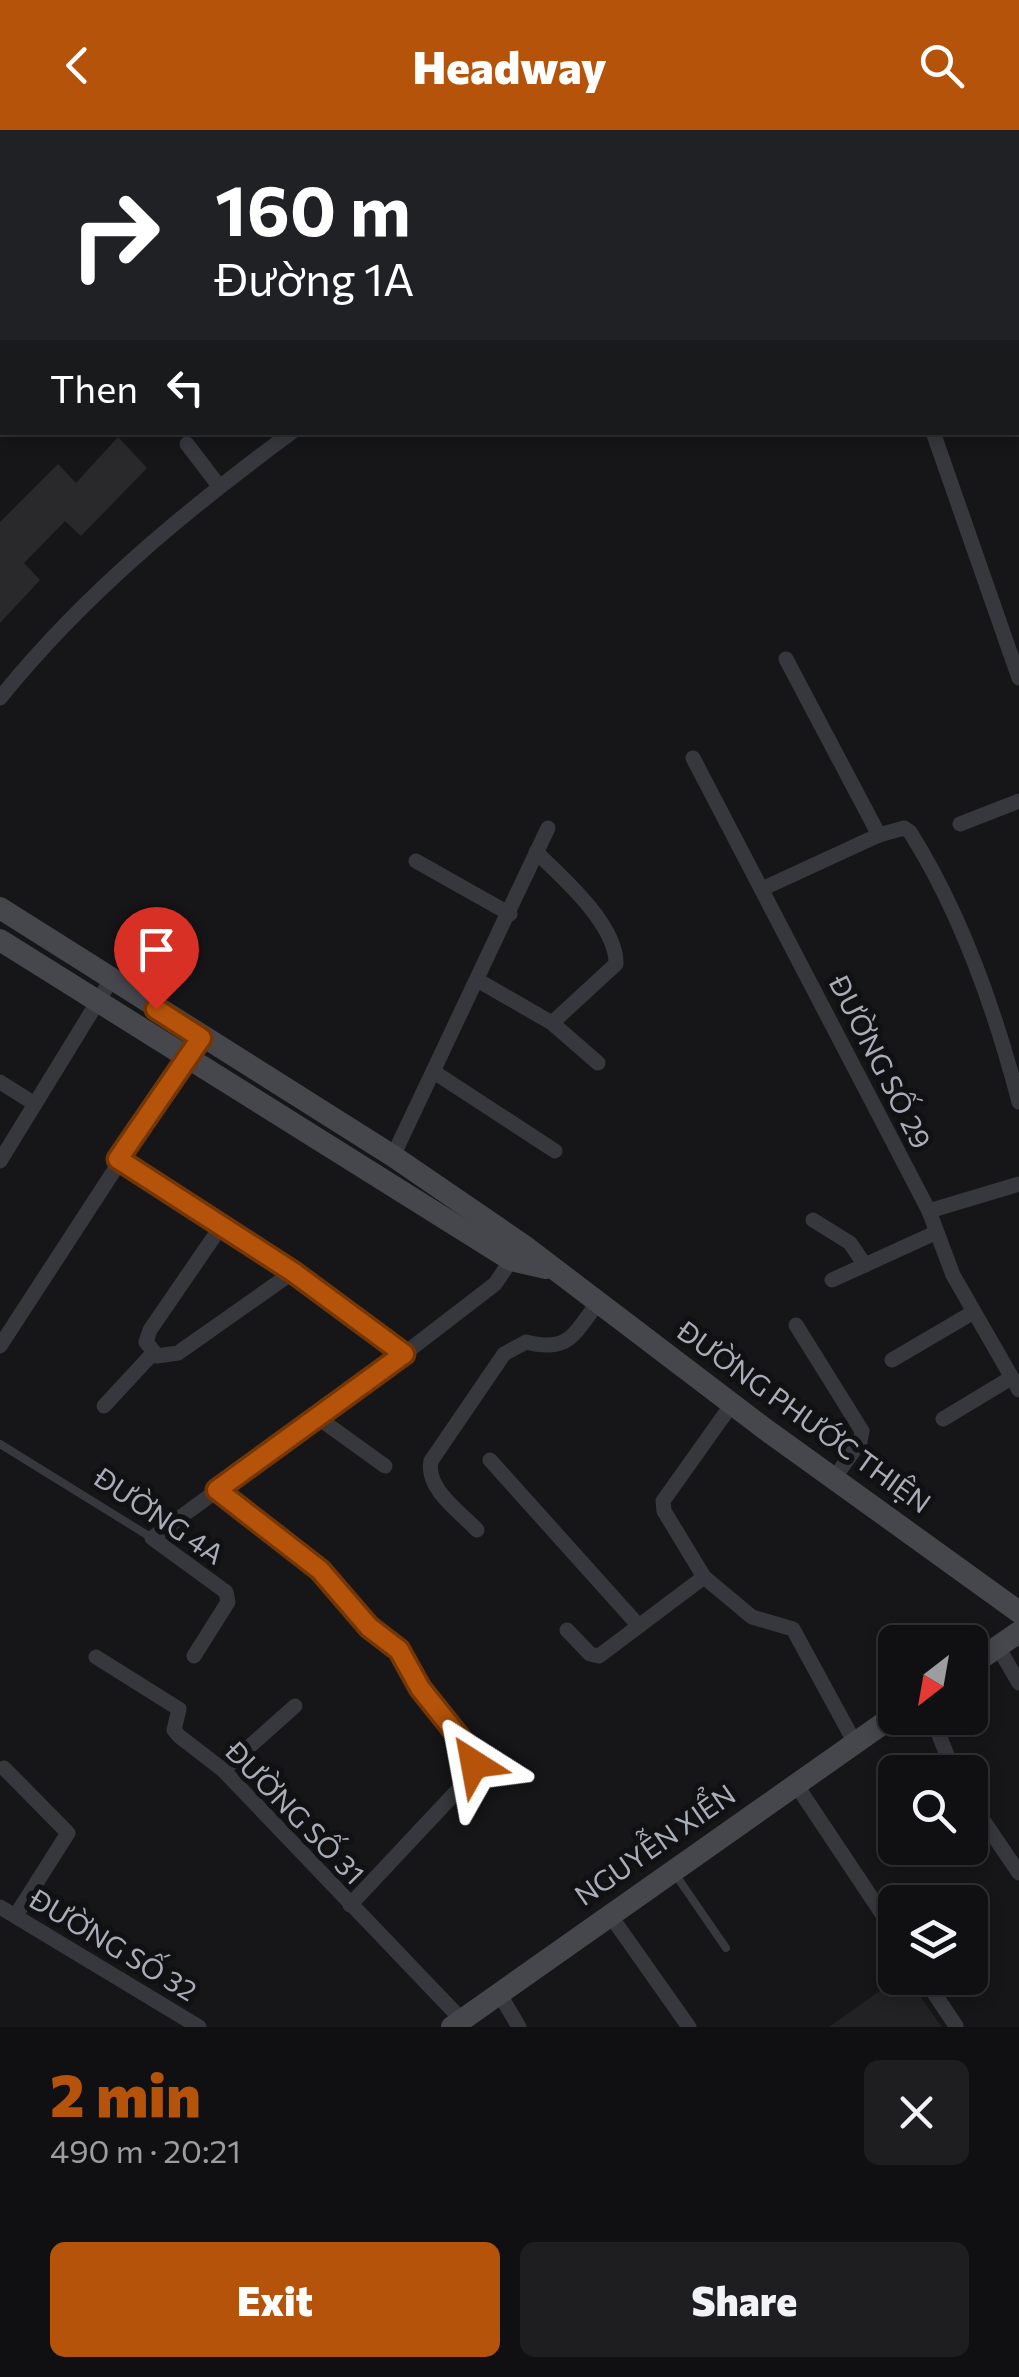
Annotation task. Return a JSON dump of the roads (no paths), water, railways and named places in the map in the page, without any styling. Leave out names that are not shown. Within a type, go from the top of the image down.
[{"type":"street","points":[[0,698],[115,575],[219,486],[288,435]]},
{"type":"street","points":[[933,435],[1019,678]]},
{"type":"street","points":[[187,444],[219,486]]},
{"type":"street","points":[[786,659],[880,835]]},
{"type":"street","name":"ĐƯỜNG SỐ 29","points":[[693,758],[929,1211],[935,1233],[972,1313],[1015,1384]]},
{"type":"street","points":[[960,824],[1019,801]]},
{"type":"street","points":[[393,1156],[548,828]]},
{"type":"street","points":[[764,888],[880,835],[904,828],[916,841],[972,958],[1004,1045],[1019,1102]]},
{"type":"street","points":[[536,852],[583,896],[618,958],[613,968],[552,1023]]},
{"type":"street","points":[[416,860],[510,914]]},
{"type":"street","points":[[0,908],[121,996]]},
{"type":"street","points":[[0,940],[98,1002]]},
{"type":"street","points":[[479,981],[552,1023],[598,1063]]},
{"type":"street","points":[[0,1161],[98,1002],[121,996]]},
{"type":"street","name":"ĐƯỜNG PHƯỚC THIỆN","points":[[121,996],[186,1042],[517,1252],[554,1270],[1019,1612]]},
{"type":"street","points":[[0,1346],[118,1159],[186,1042]]},
{"type":"street","name":"ĐƯỜNG PHƯỚC THIỆN","points":[[186,1042],[393,1156],[517,1252]]},
{"type":"street","points":[[434,1072],[555,1151]]},
{"type":"street","points":[[0,1082],[34,1104]]},
{"type":"street","points":[[118,1159],[293,1272],[404,1354]]},
{"type":"street","points":[[929,1211],[1006,1192],[1019,1184]]},
{"type":"street","points":[[813,1220],[850,1244],[865,1265]]},
{"type":"street","points":[[222,1226],[150,1330],[146,1342],[154,1352],[168,1357],[178,1353],[293,1272]]},
{"type":"street","points":[[832,1280],[935,1233]]},
{"type":"street","points":[[152,1538],[494,1284],[517,1252]]},
{"type":"street","points":[[477,1530],[434,1484],[431,1461],[504,1354],[526,1342],[555,1348],[565,1344],[598,1303]]},
{"type":"street","points":[[892,1360],[972,1313]]},
{"type":"street","points":[[796,1325],[862,1432],[860,1442],[835,1477]]},
{"type":"street","points":[[104,1406],[154,1352]]},
{"type":"street","points":[[943,1418],[1015,1384]]},
{"type":"street","points":[[732,1404],[663,1501],[664,1512],[704,1577],[752,1617],[793,1629],[854,1742]]},
{"type":"street","points":[[317,1417],[384,1466]]},
{"type":"street","points":[[490,1460],[639,1626]]},
{"type":"street","name":"ĐƯỜNG 4A","points":[[152,1538],[226,1592],[228,1602],[194,1656]]},
{"type":"street","points":[[320,1570],[369,1627],[399,1650],[420,1688],[471,1752],[474,1764],[472,1776],[350,1905]]},
{"type":"street","points":[[567,1630],[590,1654],[599,1656],[704,1577]]},
{"type":"street","points":[[988,1654],[1019,1632]]},
{"type":"street","points":[[998,1647],[1019,1683]]},
{"type":"street","name":"ĐƯỜNG SỐ 31","points":[[96,1657],[179,1709],[174,1730],[178,1736],[224,1770],[457,2024]]},
{"type":"street","points":[[224,1770],[295,1706]]},
{"type":"street","name":"NGUYỄN XIỂN","points":[[457,2024],[878,1726]]},
{"type":"street","points":[[4,1768],[68,1833],[16,1915]]},
{"type":"street","points":[[796,1782],[878,1907]]},
{"type":"street","points":[[988,1827],[1019,1872]]},
{"type":"street","name":"ĐƯỜNG SỐ 32","points":[[0,1907],[200,2027]]},
{"type":"street","points":[[610,1914],[689,2027]]},
{"type":"street","points":[[500,1993],[519,2027]]},
{"type":"street","points":[[935,1995],[956,2026]]},
{"type":"lane","name":"ĐƯỜNG 4A","points":[[0,1444],[152,1538]]},
{"type":"lane","points":[[217,1490],[320,1570]]},
{"type":"lane","points":[[673,1870],[726,1948]]}]
